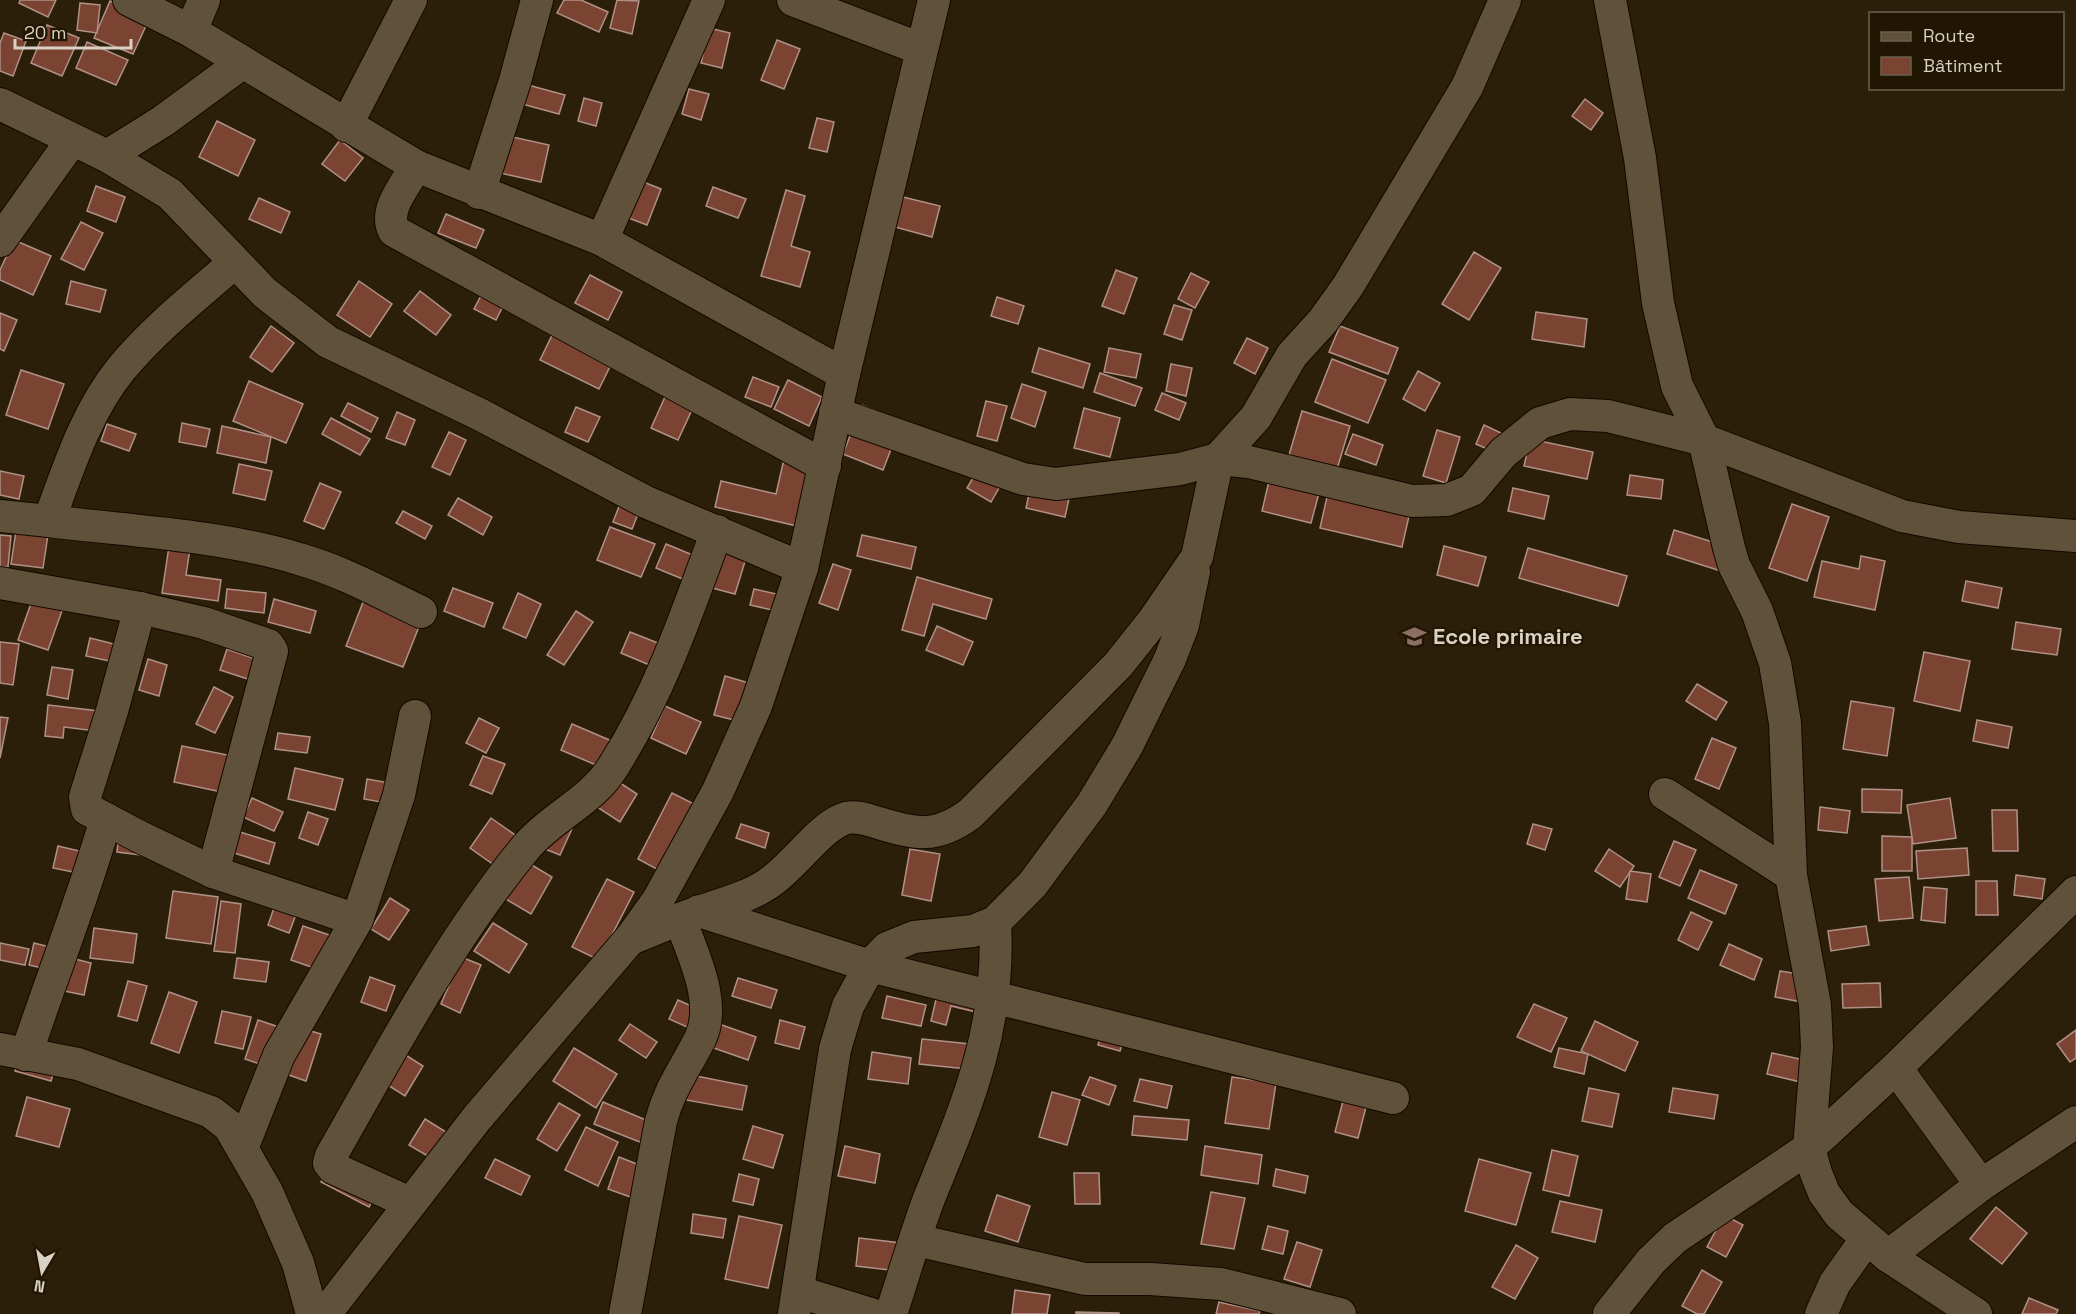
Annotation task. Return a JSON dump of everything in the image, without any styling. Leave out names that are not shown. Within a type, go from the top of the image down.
[{"type":"street","points":[[129,0],[191,31],[416,166],[602,240],[844,374]]},
{"type":"street","points":[[191,31],[204,0]]},
{"type":"street","points":[[346,126],[411,0]]},
{"type":"street","points":[[479,193],[515,81],[537,0]]},
{"type":"street","points":[[602,240],[709,0]]},
{"type":"street","points":[[793,0],[921,49]]},
{"type":"street","points":[[325,1314],[477,1118],[630,939],[658,900],[718,791],[756,706],[802,568],[844,374],[934,0]]},
{"type":"street","points":[[872,1314],[796,1303],[835,1049],[848,1006],[870,966],[887,948],[914,937],[973,931],[994,922],[1032,885],[1092,804],[1127,746],[1173,651],[1183,625],[1218,459],[1256,417],[1292,355],[1323,321],[1348,286],[1467,87],[1505,0]]},
{"type":"street","points":[[1610,0],[1640,158],[1658,303],[1677,386],[1704,440],[1734,566],[1757,611],[1775,663],[1781,692],[1785,723],[1791,875],[1815,1005],[1817,1047],[1809,1148],[1824,1193],[1839,1214],[1877,1247],[1976,1314]]},
{"type":"street","points":[[107,156],[163,121],[242,63]]},
{"type":"street","points":[[0,104],[107,156],[170,194],[201,224],[234,263],[292,316],[327,342],[479,414],[637,498],[802,568]]},
{"type":"street","points":[[0,241],[72,140]]},
{"type":"street","points":[[416,166],[390,212],[388,221],[394,231],[825,466]]},
{"type":"street","points":[[49,521],[72,459],[94,410],[120,370],[155,332],[234,263]]},
{"type":"street","points":[[835,413],[1023,479],[1056,484],[1180,469],[1218,459],[1249,462],[1412,501],[1447,500],[1472,490],[1503,453],[1540,423],[1570,414],[1608,416],[1704,440],[1902,516],[1959,527],[2076,536]]},
{"type":"street","points":[[0,516],[248,546],[298,558],[333,570],[421,612]]},
{"type":"street","points":[[410,1203],[333,1168],[329,1163],[331,1156],[391,1050],[469,925],[527,847],[547,826],[599,785],[613,768],[641,722],[664,675],[717,531]]},
{"type":"street","points":[[630,939],[743,897],[767,885],[792,866],[828,828],[841,820],[851,817],[864,819],[909,832],[927,834],[954,826],[1118,665],[1153,621],[1197,558]]},
{"type":"street","points":[[0,583],[140,608],[204,623],[262,642],[272,651],[213,872]]},
{"type":"street","points":[[140,608],[112,711],[85,797],[87,809],[213,872],[357,920]]},
{"type":"street","points":[[243,1146],[279,1055],[357,920],[399,795],[415,716]]},
{"type":"street","points":[[1665,794],[1791,875]]},
{"type":"street","points":[[106,819],[87,883],[62,948],[13,1052],[78,1064],[211,1112],[229,1126],[243,1146],[298,1263],[312,1314]]},
{"type":"street","points":[[1609,1314],[1651,1261],[1675,1238],[1809,1148],[1896,1068],[2076,892]]},
{"type":"street","points":[[690,915],[870,966],[1393,1098]]},
{"type":"street","points":[[625,1314],[661,1121],[671,1088],[701,1037],[706,1014],[690,915]]},
{"type":"street","points":[[891,1314],[976,1079],[993,996],[997,956],[994,922]]},
{"type":"street","points":[[1896,1068],[1981,1185]]},
{"type":"street","points":[[1821,1314],[1835,1283],[1877,1247],[1981,1185],[2076,1122]]},
{"type":"street","points":[[916,1240],[1074,1277],[1221,1284],[1340,1314]]},
{"type":"building","points":[[20,0],[56,0],[48,17],[19,3]]},
{"type":"building","points":[[564,0],[581,0],[608,12],[599,32],[557,13]]},
{"type":"building","points":[[617,0],[639,1],[632,34],[610,28]]},
{"type":"building","points":[[110,1],[150,17],[133,54],[94,38]]},
{"type":"building","points":[[80,3],[100,5],[97,33],[77,30]]},
{"type":"building","points":[[47,25],[79,38],[62,76],[31,63]]},
{"type":"building","points":[[709,28],[730,33],[722,68],[701,63]]},
{"type":"building","points":[[4,33],[26,41],[13,76],[0,71],[0,43]]},
{"type":"building","points":[[777,40],[800,49],[784,89],[761,80]]},
{"type":"building","points":[[87,42],[128,60],[116,85],[76,68]]},
{"type":"building","points":[[528,85],[565,95],[559,114],[522,104]]},
{"type":"building","points":[[689,89],[709,94],[701,120],[682,114]]},
{"type":"building","points":[[584,98],[602,103],[596,126],[578,121]]},
{"type":"building","points":[[1585,99],[1603,113],[1591,130],[1572,116]]},
{"type":"building","points":[[817,118],[834,122],[827,152],[809,148]]},
{"type":"building","points":[[217,121],[255,140],[238,176],[199,157]]},
{"type":"building","points":[[508,136],[549,145],[541,182],[500,173]]},
{"type":"building","points":[[340,140],[363,158],[345,181],[322,164]]},
{"type":"building","points":[[641,181],[661,189],[647,225],[626,217]]},
{"type":"building","points":[[96,186],[125,197],[116,222],[87,211]]},
{"type":"building","points":[[713,187],[746,199],[738,218],[706,206]]},
{"type":"building","points":[[786,190],[805,196],[791,246],[810,252],[800,287],[761,276]]},
{"type":"building","points":[[903,197],[940,206],[932,237],[895,227]]},
{"type":"building","points":[[259,198],[290,212],[281,233],[249,219]]},
{"type":"building","points":[[446,214],[484,230],[476,248],[438,233]]},
{"type":"building","points":[[81,222],[103,233],[84,270],[61,259]]},
{"type":"building","points":[[14,240],[51,256],[33,295],[0,280],[0,270]]},
{"type":"building","points":[[1474,252],[1501,268],[1469,320],[1442,304]]},
{"type":"building","points":[[1116,270],[1137,278],[1124,314],[1102,306]]},
{"type":"building","points":[[1191,273],[1209,282],[1195,308],[1178,299]]},
{"type":"building","points":[[590,275],[622,292],[608,320],[575,303]]},
{"type":"building","points":[[491,277],[512,288],[496,320],[474,309]]},
{"type":"building","points":[[71,281],[106,290],[100,312],[66,304]]},
{"type":"building","points":[[359,281],[392,304],[370,337],[337,315]]},
{"type":"building","points":[[420,291],[451,315],[436,335],[404,311]]},
{"type":"building","points":[[997,297],[1024,306],[1018,324],[991,316]]},
{"type":"building","points":[[1174,305],[1192,310],[1182,340],[1164,334]]},
{"type":"building","points":[[1536,312],[1587,319],[1584,347],[1532,339]]},
{"type":"building","points":[[0,313],[17,320],[4,351],[0,349]]},
{"type":"building","points":[[561,317],[620,346],[599,389],[540,360]]},
{"type":"building","points":[[271,326],[294,343],[272,372],[250,357]]},
{"type":"building","points":[[1340,326],[1398,348],[1388,374],[1329,352]]},
{"type":"building","points":[[1247,338],[1268,348],[1255,374],[1234,363]]},
{"type":"building","points":[[1039,348],[1090,364],[1083,388],[1032,372]]},
{"type":"building","points":[[1109,348],[1141,354],[1136,378],[1104,372]]},
{"type":"building","points":[[1332,359],[1386,380],[1368,423],[1315,402]]},
{"type":"building","points":[[1171,364],[1192,368],[1186,396],[1166,391]]},
{"type":"building","points":[[21,370],[64,384],[48,429],[6,415]]},
{"type":"building","points":[[1418,371],[1440,383],[1425,411],[1403,399]]},
{"type":"building","points":[[1100,373],[1142,388],[1135,406],[1094,392]]},
{"type":"building","points":[[753,377],[779,387],[771,407],[745,397]]},
{"type":"building","points":[[788,380],[822,397],[809,426],[774,409]]},
{"type":"building","points":[[249,381],[303,404],[286,443],[233,421]]},
{"type":"building","points":[[1022,384],[1046,392],[1035,427],[1011,418]]},
{"type":"building","points":[[669,388],[696,401],[678,440],[651,428]]},
{"type":"building","points":[[1162,393],[1186,403],[1179,420],[1155,410]]},
{"type":"building","points":[[986,401],[1007,406],[997,441],[977,436]]},
{"type":"building","points":[[348,403],[378,418],[371,432],[341,416]]},
{"type":"building","points":[[862,405],[902,421],[883,470],[843,454]]},
{"type":"building","points":[[576,407],[600,417],[588,442],[565,432]]},
{"type":"building","points":[[1084,408],[1120,418],[1110,457],[1074,448]]},
{"type":"building","points":[[1302,411],[1350,426],[1337,469],[1289,455]]},
{"type":"building","points":[[397,412],[415,420],[405,445],[386,438]]},
{"type":"building","points":[[331,418],[370,439],[360,455],[322,434]]},
{"type":"building","points":[[182,423],[210,429],[206,447],[179,442]]},
{"type":"building","points":[[107,424],[136,434],[129,451],[101,441]]},
{"type":"building","points":[[1484,425],[1518,441],[1510,459],[1476,444]]},
{"type":"building","points":[[222,426],[271,437],[266,463],[217,453]]},
{"type":"building","points":[[1437,430],[1460,437],[1446,483],[1423,476]]},
{"type":"building","points":[[449,432],[466,440],[450,475],[432,467]]},
{"type":"building","points":[[1353,434],[1383,445],[1376,465],[1345,454]]},
{"type":"building","points":[[1530,439],[1593,452],[1587,479],[1524,466]]},
{"type":"building","points":[[784,459],[810,465],[797,526],[715,507],[721,481],[776,494]]},
{"type":"building","points":[[983,461],[1007,474],[991,502],[967,488]]},
{"type":"building","points":[[239,464],[272,471],[265,500],[233,493]]},
{"type":"building","points":[[0,471],[24,476],[19,499],[0,495]]},
{"type":"building","points":[[1630,475],[1663,480],[1661,499],[1627,495]]},
{"type":"building","points":[[1269,481],[1319,493],[1311,523],[1262,511]]},
{"type":"building","points":[[320,483],[341,492],[324,529],[304,521]]},
{"type":"building","points":[[1031,485],[1070,494],[1065,517],[1026,508]]},
{"type":"building","points":[[1513,488],[1549,496],[1544,519],[1508,511]]},
{"type":"building","points":[[625,491],[644,499],[632,529],[613,522]]},
{"type":"building","points":[[1327,497],[1409,516],[1402,547],[1320,528]]},
{"type":"building","points":[[458,498],[492,517],[483,535],[448,515]]},
{"type":"building","points":[[1792,504],[1829,517],[1807,581],[1769,568]]},
{"type":"building","points":[[403,511],[432,526],[425,539],[396,523]]},
{"type":"building","points":[[17,524],[49,528],[43,568],[11,564]]},
{"type":"building","points":[[610,527],[655,544],[641,577],[597,560]]},
{"type":"building","points":[[1674,530],[1729,547],[1721,571],[1667,554]]},
{"type":"building","points":[[171,533],[192,536],[186,575],[221,580],[218,601],[162,593]]},
{"type":"building","points":[[0,535],[11,536],[8,567],[0,567]]},
{"type":"building","points":[[862,535],[916,547],[911,569],[857,556]]},
{"type":"building","points":[[727,539],[750,545],[735,594],[712,588]]},
{"type":"building","points":[[666,544],[707,561],[697,585],[656,568]]},
{"type":"building","points":[[1444,546],[1486,557],[1478,586],[1437,575]]},
{"type":"building","points":[[1528,548],[1627,576],[1618,606],[1519,578]]},
{"type":"building","points":[[1861,556],[1885,561],[1875,610],[1814,597],[1822,561],[1859,569]]},
{"type":"building","points":[[833,564],[851,570],[838,610],[819,603]]},
{"type":"building","points":[[917,577],[992,599],[986,619],[933,604],[924,636],[902,630]]},
{"type":"building","points":[[39,581],[69,591],[48,650],[18,640]]},
{"type":"building","points":[[1966,581],[2002,588],[1998,608],[1962,601]]},
{"type":"building","points":[[453,588],[493,603],[484,627],[444,611]]},
{"type":"building","points":[[227,589],[266,593],[264,613],[225,608]]},
{"type":"building","points":[[754,589],[781,595],[777,611],[750,605]]},
{"type":"building","points":[[367,592],[424,614],[403,667],[346,646]]},
{"type":"building","points":[[518,593],[541,604],[526,638],[503,628]]},
{"type":"building","points":[[274,599],[316,611],[310,633],[268,622]]},
{"type":"building","points":[[576,611],[593,622],[564,665],[547,655]]},
{"type":"building","points":[[2016,622],[2061,629],[2057,655],[2012,649]]},
{"type":"building","points":[[937,626],[973,642],[963,665],[926,650]]},
{"type":"building","points":[[630,632],[668,647],[659,669],[621,653]]},
{"type":"building","points":[[90,638],[122,646],[119,663],[86,656]]},
{"type":"building","points":[[0,642],[19,644],[13,685],[0,683]]},
{"type":"building","points":[[227,649],[261,661],[254,681],[220,670]]},
{"type":"building","points":[[1924,652],[1970,661],[1960,711],[1914,701]]},
{"type":"building","points":[[148,659],[167,665],[159,696],[139,690]]},
{"type":"building","points":[[52,667],[73,670],[68,699],[47,695]]},
{"type":"building","points":[[725,676],[749,683],[738,721],[714,715]]},
{"type":"building","points":[[1697,684],[1727,702],[1716,720],[1686,701]]},
{"type":"building","points":[[214,687],[233,697],[215,733],[196,724]]},
{"type":"building","points":[[1851,701],[1894,708],[1887,756],[1843,749]]},
{"type":"building","points":[[48,705],[99,711],[96,731],[64,727],[63,738],[45,736]]},
{"type":"building","points":[[665,706],[701,722],[686,754],[651,738]]},
{"type":"building","points":[[0,717],[8,718],[0,758]]},
{"type":"building","points":[[479,718],[499,728],[486,753],[466,743]]},
{"type":"building","points":[[1977,720],[2012,727],[2008,748],[1973,741]]},
{"type":"building","points":[[572,724],[614,742],[603,768],[561,750]]},
{"type":"building","points":[[278,733],[310,737],[307,753],[275,749]]},
{"type":"building","points":[[1712,738],[1736,748],[1719,789],[1695,779]]},
{"type":"building","points":[[182,746],[248,759],[241,796],[174,782]]},
{"type":"building","points":[[483,756],[505,764],[492,794],[470,785]]},
{"type":"building","points":[[295,768],[343,779],[335,810],[288,799]]},
{"type":"building","points":[[611,777],[637,794],[620,822],[594,805]]},
{"type":"building","points":[[367,779],[395,784],[392,804],[364,799]]},
{"type":"building","points":[[1862,789],[1902,790],[1901,813],[1862,812]]},
{"type":"building","points":[[672,793],[700,807],[666,874],[638,859]]},
{"type":"building","points":[[252,798],[283,812],[274,831],[243,817]]},
{"type":"building","points":[[1950,798],[1956,838],[1913,844],[1907,805]]},
{"type":"building","points":[[1820,807],[1850,811],[1847,833],[1818,830]]},
{"type":"building","points":[[1992,810],[2017,810],[2018,851],[1993,851]]},
{"type":"building","points":[[308,812],[328,819],[318,845],[299,838]]},
{"type":"building","points":[[491,818],[525,842],[504,872],[470,848]]},
{"type":"building","points":[[576,820],[560,855],[540,847]]},
{"type":"building","points":[[741,824],[769,833],[765,848],[736,838]]},
{"type":"building","points":[[1533,824],[1552,829],[1545,850],[1527,844]]},
{"type":"building","points":[[237,831],[275,843],[269,864],[231,852]]},
{"type":"building","points":[[119,832],[149,856],[117,852]]},
{"type":"building","points":[[1882,836],[1912,837],[1912,871],[1882,871]]},
{"type":"building","points":[[1674,841],[1696,850],[1680,886],[1659,877]]},
{"type":"building","points":[[58,846],[92,854],[88,875],[53,868]]},
{"type":"building","points":[[1967,848],[1969,875],[1918,879],[1916,851]]},
{"type":"building","points":[[910,849],[940,854],[931,901],[902,895]]},
{"type":"building","points":[[1609,849],[1634,866],[1620,887],[1595,871]]},
{"type":"building","points":[[525,861],[552,877],[531,914],[504,898]]},
{"type":"building","points":[[1700,870],[1737,885],[1725,914],[1688,898]]},
{"type":"building","points":[[1630,871],[1651,874],[1647,902],[1626,899]]},
{"type":"building","points":[[2016,875],[2045,879],[2042,899],[2014,895]]},
{"type":"building","points":[[1909,877],[1913,918],[1879,921],[1875,879]]},
{"type":"building","points":[[607,879],[634,892],[599,960],[572,947]]},
{"type":"building","points":[[1976,881],[1997,881],[1998,915],[1976,915]]},
{"type":"building","points":[[1924,887],[1947,889],[1945,923],[1921,920]]},
{"type":"building","points":[[281,888],[303,896],[289,933],[268,925]]},
{"type":"building","points":[[173,891],[218,897],[211,944],[166,938]]},
{"type":"building","points":[[390,898],[409,910],[389,940],[371,929]]},
{"type":"building","points":[[221,901],[241,904],[235,953],[214,951]]},
{"type":"building","points":[[1691,912],[1712,922],[1698,950],[1678,940]]},
{"type":"building","points":[[493,923],[527,944],[509,973],[474,951]]},
{"type":"building","points":[[303,926],[335,937],[323,971],[291,960]]},
{"type":"building","points":[[1866,926],[1869,945],[1831,951],[1828,931]]},
{"type":"building","points":[[94,928],[137,934],[133,963],[90,958]]},
{"type":"building","points":[[0,943],[29,949],[25,965],[0,960]]},
{"type":"building","points":[[34,943],[58,949],[54,971],[29,965]]},
{"type":"building","points":[[1729,944],[1762,959],[1754,980],[1720,965]]},
{"type":"building","points":[[461,957],[481,965],[460,1013],[441,1004]]},
{"type":"building","points":[[71,958],[91,963],[84,995],[64,991]]},
{"type":"building","points":[[237,958],[269,962],[266,982],[234,978]]},
{"type":"building","points":[[1780,971],[1812,976],[1807,1003],[1775,997]]},
{"type":"building","points":[[370,977],[395,986],[386,1011],[361,1002]]},
{"type":"building","points":[[738,978],[777,990],[771,1008],[732,996]]},
{"type":"building","points":[[128,981],[147,986],[137,1021],[118,1016]]},
{"type":"building","points":[[940,982],[980,1013],[951,1006],[946,1025],[931,1021]]},
{"type":"building","points":[[1880,983],[1881,1007],[1843,1008],[1842,984]]},
{"type":"building","points":[[169,992],[197,1002],[179,1053],[151,1043]]},
{"type":"building","points":[[887,996],[926,1005],[921,1026],[882,1018]]},
{"type":"building","points":[[678,1000],[705,1012],[696,1031],[669,1019]]},
{"type":"building","points":[[1534,1004],[1567,1018],[1551,1052],[1517,1037]]},
{"type":"building","points":[[222,1011],[251,1017],[243,1049],[215,1043]]},
{"type":"building","points":[[1105,1017],[1128,1023],[1120,1051],[1098,1045]]},
{"type":"building","points":[[258,1020],[282,1028],[269,1067],[245,1059]]},
{"type":"building","points":[[780,1020],[805,1027],[799,1049],[775,1043]]},
{"type":"building","points":[[1595,1021],[1638,1042],[1625,1071],[1581,1051]]},
{"type":"building","points":[[630,1024],[657,1042],[646,1058],[619,1040]]},
{"type":"building","points":[[719,1024],[756,1037],[748,1060],[711,1047]]},
{"type":"building","points":[[297,1027],[321,1034],[306,1081],[283,1073]]},
{"type":"building","points":[[2076,1030],[2076,1058],[2070,1062],[2057,1044]]},
{"type":"building","points":[[922,1039],[980,1045],[977,1070],[919,1064]]},
{"type":"building","points":[[574,1048],[617,1074],[596,1108],[553,1081]]},
{"type":"building","points":[[1559,1048],[1588,1054],[1584,1074],[1554,1067]]},
{"type":"building","points":[[872,1052],[911,1058],[908,1084],[868,1079]]},
{"type":"building","points":[[21,1053],[56,1064],[51,1081],[15,1071]]},
{"type":"building","points":[[1772,1053],[1818,1063],[1813,1085],[1767,1074]]},
{"type":"building","points":[[404,1054],[423,1066],[405,1096],[386,1084]]},
{"type":"building","points":[[691,1075],[747,1086],[742,1110],[686,1100]]},
{"type":"building","points":[[1090,1077],[1116,1086],[1109,1105],[1082,1095]]},
{"type":"building","points":[[1232,1077],[1276,1083],[1269,1129],[1225,1123]]},
{"type":"building","points":[[1140,1079],[1172,1086],[1167,1108],[1134,1101]]},
{"type":"building","points":[[1589,1088],[1619,1094],[1612,1127],[1582,1121]]},
{"type":"building","points":[[1673,1088],[1718,1095],[1714,1119],[1669,1112]]},
{"type":"building","points":[[1052,1092],[1080,1100],[1067,1145],[1039,1137]]},
{"type":"building","points":[[27,1097],[70,1109],[59,1147],[16,1136]]},
{"type":"building","points":[[1343,1101],[1366,1107],[1358,1138],[1335,1132]]},
{"type":"building","points":[[603,1102],[653,1123],[645,1144],[594,1124]]},
{"type":"building","points":[[559,1103],[580,1115],[557,1151],[537,1139]]},
{"type":"building","points":[[1134,1116],[1189,1120],[1187,1140],[1132,1135]]},
{"type":"building","points":[[425,1119],[446,1132],[431,1158],[409,1145]]},
{"type":"building","points":[[753,1126],[783,1135],[773,1168],[743,1159]]},
{"type":"building","points":[[586,1127],[618,1142],[598,1186],[565,1170]]},
{"type":"building","points":[[845,1146],[880,1154],[875,1183],[838,1176]]},
{"type":"building","points":[[1205,1146],[1262,1155],[1258,1184],[1201,1175]]},
{"type":"building","points":[[1552,1150],[1578,1156],[1569,1196],[1543,1190]]},
{"type":"building","points":[[619,1157],[647,1168],[636,1199],[608,1189]]},
{"type":"building","points":[[495,1159],[530,1176],[521,1195],[485,1178]]},
{"type":"building","points":[[1479,1159],[1531,1173],[1516,1225],[1465,1211]]},
{"type":"building","points":[[331,1162],[379,1187],[369,1207],[321,1182]]},
{"type":"building","points":[[1276,1169],[1308,1176],[1305,1193],[1273,1186]]},
{"type":"building","points":[[1074,1173],[1099,1173],[1100,1204],[1075,1204]]},
{"type":"building","points":[[739,1174],[759,1179],[753,1205],[733,1201]]},
{"type":"building","points":[[1211,1192],[1245,1198],[1234,1249],[1201,1244]]},
{"type":"building","points":[[997,1195],[1030,1206],[1018,1242],[985,1231]]},
{"type":"building","points":[[1560,1201],[1602,1210],[1595,1242],[1552,1232]]},
{"type":"building","points":[[1996,1207],[2027,1233],[2002,1264],[1970,1239]]},
{"type":"building","points":[[693,1214],[726,1219],[723,1238],[691,1233]]},
{"type":"building","points":[[1724,1215],[1743,1225],[1726,1257],[1707,1247]]},
{"type":"building","points":[[739,1216],[782,1225],[768,1288],[725,1279]]},
{"type":"building","points":[[1268,1226],[1288,1231],[1283,1254],[1262,1249]]},
{"type":"building","points":[[859,1238],[910,1244],[907,1272],[856,1266]]},
{"type":"building","points":[[1297,1242],[1322,1250],[1310,1287],[1284,1279]]},
{"type":"building","points":[[1516,1245],[1538,1258],[1515,1299],[1492,1287]]},
{"type":"building","points":[[1702,1270],[1722,1282],[1704,1314],[1697,1314],[1682,1306]]},
{"type":"building","points":[[1015,1290],[1050,1295],[1047,1314],[1012,1314]]},
{"type":"building","points":[[2029,1298],[2058,1310],[2056,1314],[2022,1314]]},
{"type":"building","points":[[1219,1302],[1260,1311],[1259,1314],[1216,1314]]},
{"type":"building","points":[[1076,1312],[1119,1313],[1119,1314],[1076,1314]]},
{"type":"place","name":"Ecole primaire","points":[[1415,636]]}]
